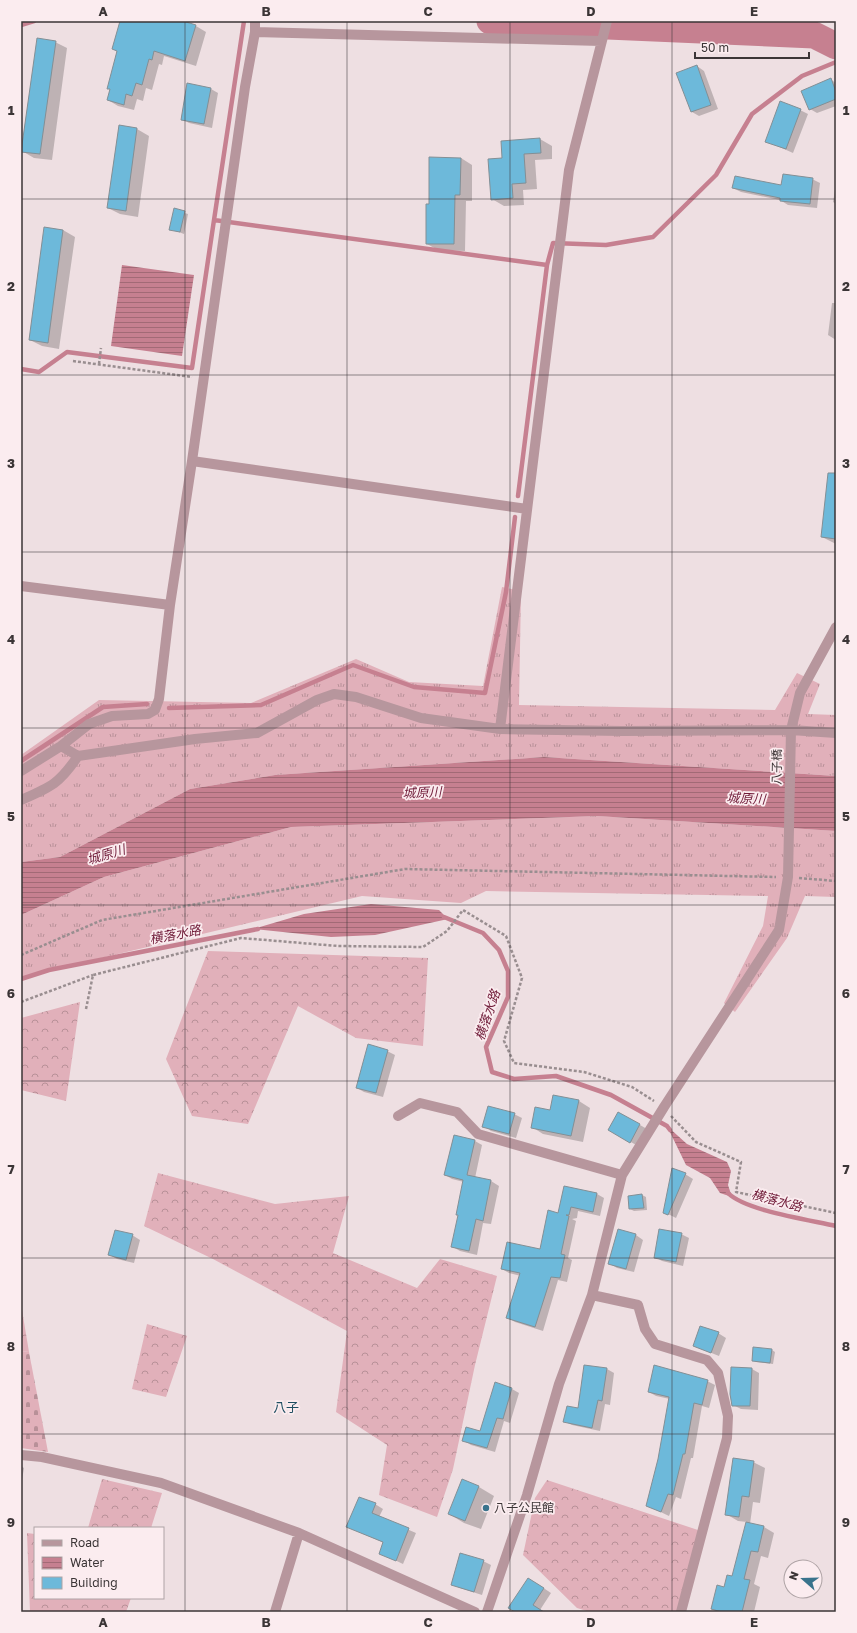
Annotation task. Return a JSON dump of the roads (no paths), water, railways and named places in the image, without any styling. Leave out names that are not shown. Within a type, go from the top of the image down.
[{"type":"street","points":[[21,772],[61,746],[88,724],[112,716],[148,714],[155,710],[159,698],[170,605],[244,95],[255,32],[255,21]]},
{"type":"street","points":[[500,729],[569,170],[607,21]]},
{"type":"street","points":[[255,32],[601,41]]},
{"type":"street","points":[[192,461],[527,509]]},
{"type":"street","points":[[21,586],[170,605]]},
{"type":"street","name":"八子橋","points":[[487,1612],[527,1496],[559,1384],[592,1296],[622,1175],[664,1107],[779,930],[788,877],[791,730],[800,693],[836,627]]},
{"type":"street","points":[[61,746],[78,756],[194,739],[257,733],[317,700],[334,694],[356,697],[421,718],[500,729],[791,730],[836,733]]},
{"type":"street","points":[[21,800],[50,788],[66,774],[78,756]]},
{"type":"street","points":[[398,1116],[420,1103],[457,1112],[478,1134],[622,1175]]},
{"type":"street","points":[[592,1296],[638,1305],[645,1329],[655,1344],[707,1360],[718,1373],[728,1416],[727,1438],[681,1612]]},
{"type":"street","points":[[21,1455],[42,1457],[161,1483],[299,1533],[475,1612]]},
{"type":"street","points":[[275,1612],[299,1533]]},
{"type":"water","points":[[122,265],[194,275],[182,356],[111,346]]},
{"type":"water","name":"城原川","points":[[544,757],[836,776],[836,831],[597,816],[291,827],[104,877],[21,915],[21,862],[60,857],[190,789],[275,775]]},
{"type":"water","points":[[371,904],[439,910],[448,919],[375,935],[331,937],[253,929],[304,914]]},
{"type":"water","points":[[667,1126],[687,1144],[727,1162],[731,1171],[728,1185],[732,1197],[720,1193],[710,1178],[686,1165]]},
{"type":"waterway","points":[[21,25],[34,21]]},
{"type":"waterway","points":[[214,220],[244,21]]},
{"type":"waterway","points":[[490,21],[814,35],[836,46]]},
{"type":"waterway","points":[[21,369],[39,372],[67,352],[192,368],[214,220],[547,265],[553,243],[606,245],[653,237],[716,175],[752,114],[802,76],[836,62]]},
{"type":"waterway","points":[[518,496],[547,265]]},
{"type":"waterway","points":[[169,708],[261,705],[353,665],[414,687],[485,693],[506,592],[515,517]]},
{"type":"waterway","points":[[21,761],[103,707],[147,704]]},
{"type":"waterway","name":"横落水路","points":[[444,917],[483,933],[499,950],[508,971],[508,997],[486,1047],[492,1072],[514,1079],[556,1076],[611,1095],[667,1126],[670,1130]]},
{"type":"waterway","name":"横落水路","points":[[21,979],[49,970],[258,929]]},
{"type":"waterway","name":"横落水路","points":[[728,1193],[749,1205],[763,1210],[836,1226]]},
{"type":"place","name":"八子公民館","points":[[486,1508]]},
{"type":"district","name":"八子","points":[[286,1407]]}]
